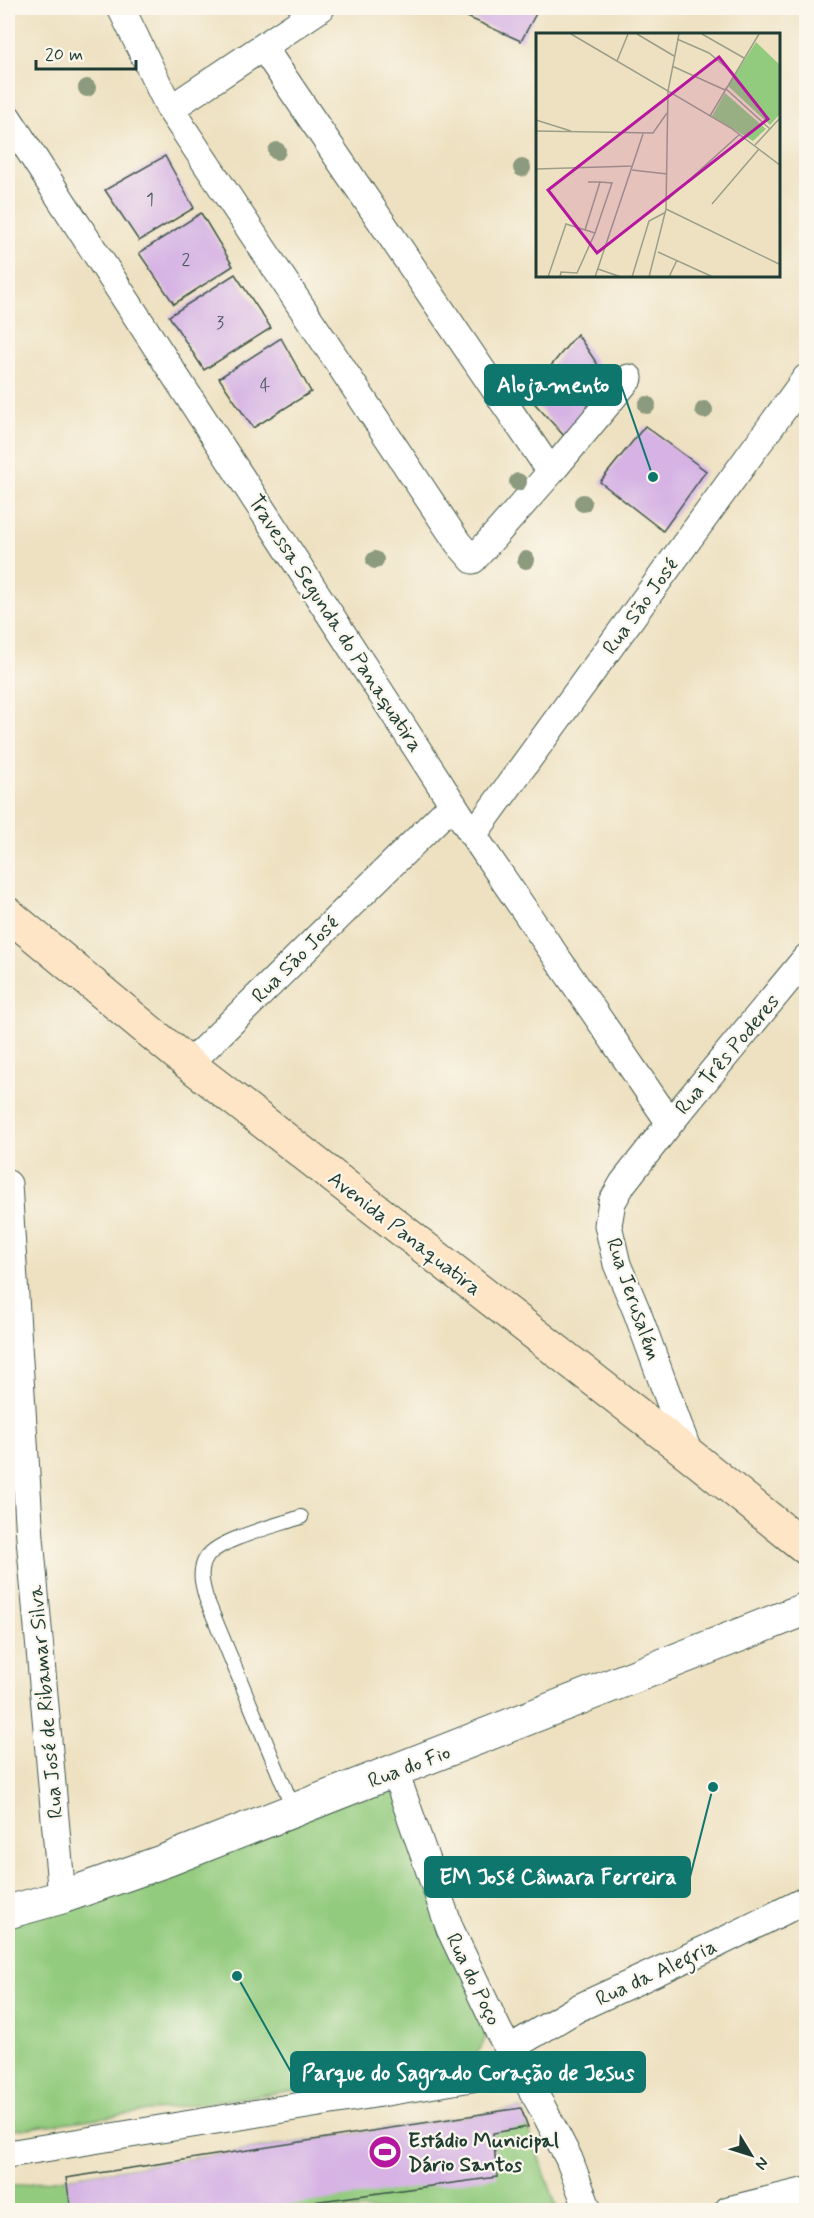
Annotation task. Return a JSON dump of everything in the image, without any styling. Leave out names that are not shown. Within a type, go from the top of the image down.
[{"type":"main road","name":"Avenida Panaquatira","points":[[8,914],[189,1064],[807,1548]]},
{"type":"street","points":[[121,8],[170,109],[458,543],[473,560],[551,472],[629,378]]},
{"type":"street","points":[[170,109],[321,8]]},
{"type":"street","points":[[263,47],[551,472]]},
{"type":"street","name":"Travessa Segunda do Panaquatira","points":[[8,118],[473,835],[670,1123]]},
{"type":"street","name":"Rua São José","points":[[473,835],[807,378]]},
{"type":"street","name":"Rua São José","points":[[189,1064],[453,804]]},
{"type":"street","name":"Rua Três Poderes","points":[[670,1123],[807,958]]},
{"type":"street","name":"Rua Jerusalém","points":[[670,1123],[623,1183],[612,1202],[608,1225],[617,1264],[689,1454]]},
{"type":"street","name":"Rua José de Ribamar Silva","points":[[8,1184],[30,1538],[62,1897]]},
{"type":"street","name":"Rua do Fio","points":[[8,1912],[62,1897],[167,1860],[807,1609]]},
{"type":"street","name":"Rua do Poço","points":[[394,1772],[450,1929],[515,2059],[569,2159],[588,2211]]},
{"type":"street","name":"Rua da Alegria","points":[[515,2059],[578,2008],[807,1900]]},
{"type":"street","points":[[8,2154],[515,2059]]},
{"type":"street","points":[[728,2211],[807,2191]]},
{"type":"lane","points":[[294,1810],[254,1717],[200,1578],[206,1558],[221,1544],[301,1517]]},
{"type":"green space","points":[[381,1785],[398,1795],[485,2027],[484,2042],[471,2058],[451,2068],[8,2131],[8,1926]]},
{"type":"green space","name":"Estádio Municipal Dário Santos","points":[[521,2108],[558,2210],[8,2210],[8,2187]]},
{"type":"building","points":[[447,8],[539,8],[521,41]]},
{"type":"building","points":[[165,156],[194,208],[139,241],[105,190]]},
{"type":"building","points":[[201,213],[233,266],[174,304],[139,253]]},
{"type":"building","points":[[235,274],[271,328],[204,370],[169,316]]},
{"type":"building","points":[[577,334],[608,380],[566,438],[527,395]]},
{"type":"building","points":[[281,338],[311,392],[253,428],[219,378]]},
{"type":"building","points":[[645,426],[706,471],[663,531],[600,482]]},
{"type":"building","name":"Estádio Municipal Dário Santos","points":[[521,2108],[528,2127],[493,2133],[497,2177],[254,2210],[71,2210],[66,2178]]},
{"type":"place","name":"Alojamento","points":[[653,477]]},
{"type":"place","name":"EM José Câmara Ferreira","points":[[713,1787]]},
{"type":"place","name":"Parque do Sagrado Coração de Jesus","points":[[237,1976]]},
{"type":"place","name":"Estádio Municipal Dário Santos","points":[[385,2152]]}]
